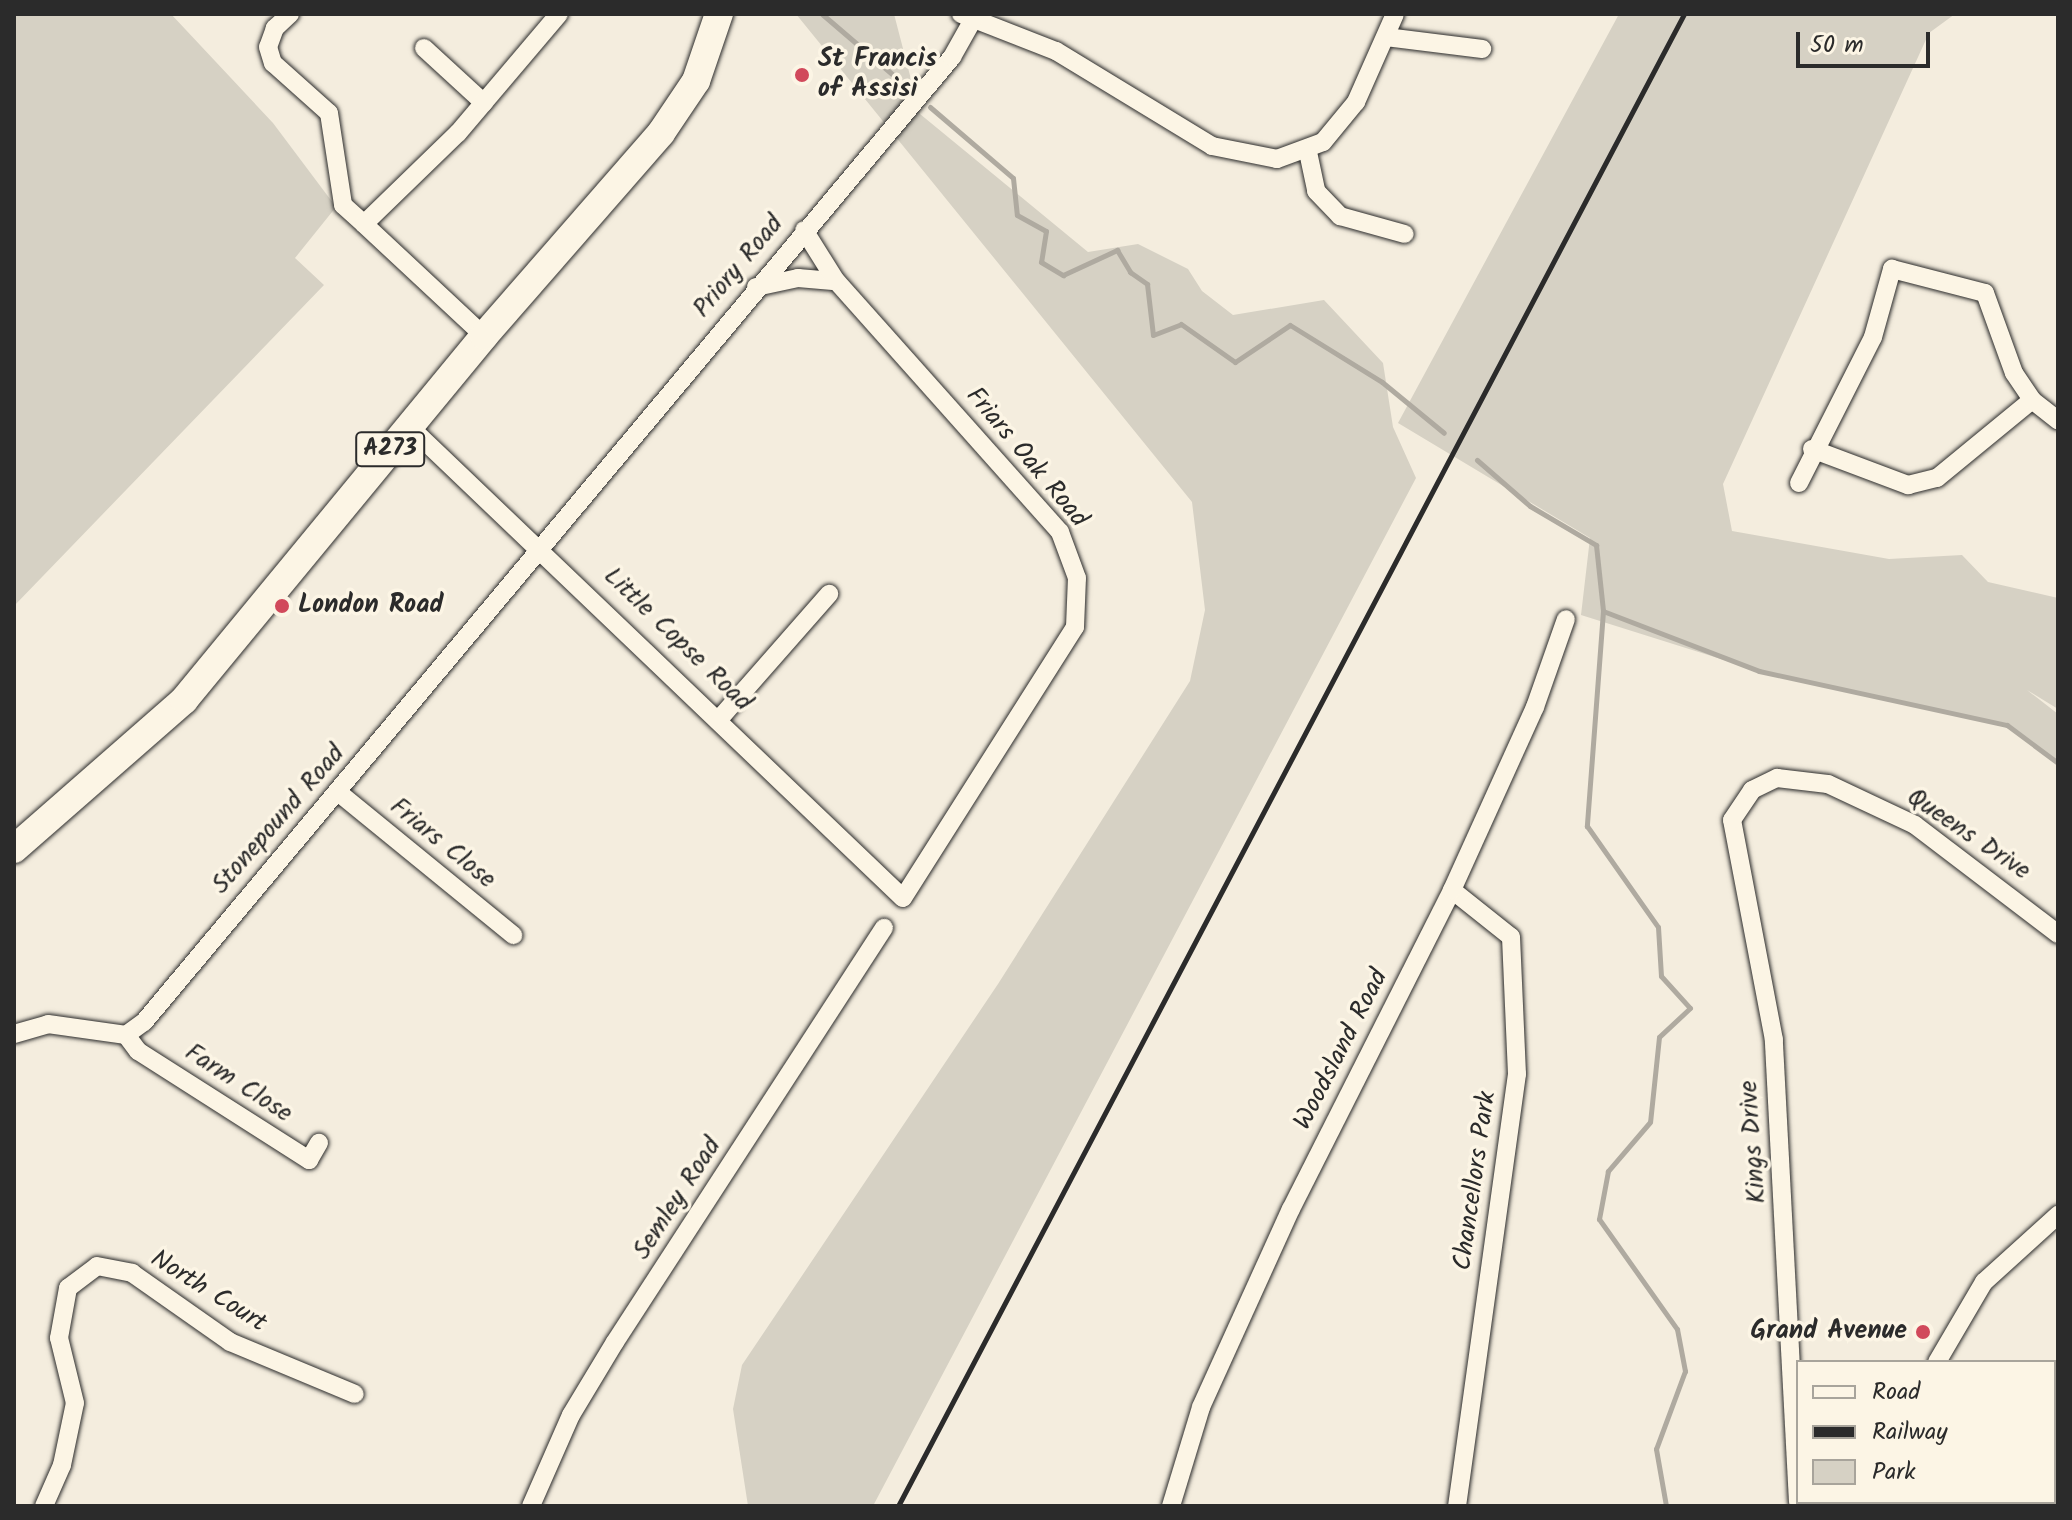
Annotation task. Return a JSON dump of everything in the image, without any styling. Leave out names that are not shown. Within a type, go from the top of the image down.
[{"type":"main road","name":"A273","points":[[14,849],[184,700],[484,336],[661,133],[696,81],[719,14]]},
{"type":"street","points":[[290,14],[275,28],[268,47],[273,63],[329,113],[343,205],[484,336]]},
{"type":"street","points":[[364,224],[484,103],[559,14]]},
{"type":"street","points":[[967,16],[1056,51],[1180,131],[1229,153],[1277,159],[1308,152],[1356,102],[1395,14]]},
{"type":"street","name":"Priory Road","points":[[542,548],[756,287],[952,57],[967,16]]},
{"type":"street","points":[[1386,37],[1482,49]]},
{"type":"street","points":[[424,48],[484,103]]},
{"type":"street","points":[[1308,152],[1316,191],[1340,216],[1405,234]]},
{"type":"street","name":"Friars Oak Road","points":[[804,230],[836,281],[1060,532],[1077,578],[1075,627],[903,898]]},
{"type":"street","points":[[1799,483],[1812,449],[1873,337],[1892,269],[1985,293],[2014,373],[2032,400],[2058,420]]},
{"type":"street","points":[[756,287],[798,278],[836,281]]},
{"type":"street","points":[[1812,449],[1908,485],[1937,478],[2032,400]]},
{"type":"street","name":"Little Copse Road","points":[[409,426],[721,717],[903,898]]},
{"type":"street","name":"Stonepound Road","points":[[126,1035],[144,1022],[542,548]]},
{"type":"street","points":[[721,717],[829,594]]},
{"type":"street","name":"Woodsland Road","points":[[1171,1506],[1201,1407],[1284,1223],[1452,890],[1535,707],[1566,619]]},
{"type":"street","name":"Queens Drive","points":[[1752,790],[1777,778],[1803,776],[1871,804],[1915,825],[2058,934]]},
{"type":"street","name":"Kings Drive","points":[[1752,790],[1732,820],[1732,844],[1757,938],[1774,1040],[1796,1382]]},
{"type":"street","name":"Friars Close","points":[[339,793],[513,935]]},
{"type":"street","name":"Chancellors Park","points":[[1452,890],[1511,937],[1517,1074],[1457,1506]]},
{"type":"street","name":"Semley Road","points":[[531,1506],[571,1415],[615,1342],[884,928]]},
{"type":"street","points":[[14,1034],[48,1024],[126,1035]]},
{"type":"street","name":"Farm Close","points":[[126,1035],[138,1051],[309,1160],[319,1143]]},
{"type":"street","points":[[1938,1360],[1984,1282],[2058,1215]]},
{"type":"street","name":"North Court","points":[[44,1506],[62,1465],[75,1403],[59,1338],[68,1288],[97,1266],[132,1273],[230,1342],[355,1394]]},
{"type":"green space","points":[[14,14],[171,14],[273,123],[336,207],[295,258],[324,285],[14,606]]},
{"type":"green space","points":[[796,14],[894,14],[920,114],[1088,252],[1138,244],[1188,269],[1202,291],[1233,315],[1324,300],[1383,363],[1393,427],[1416,478],[873,1506],[748,1506],[733,1409],[742,1365],[998,984],[1190,681],[1205,610],[1192,502]]},
{"type":"green space","points":[[1619,14],[1955,14],[1929,33],[1723,484],[1732,531],[1889,559],[1962,555],[1988,582],[2058,598],[2058,709],[2027,690],[2058,714],[2058,763],[2007,725],[1759,671],[1581,615],[1590,538],[1398,423]]},
{"type":"waterway","points":[[822,14],[906,86]]},
{"type":"waterway","points":[[930,107],[1013,178],[1017,215],[1046,231],[1041,262],[1063,275],[1117,250],[1130,272],[1147,284],[1153,335],[1181,324],[1235,362],[1290,325],[1382,382],[1444,433]]},
{"type":"waterway","points":[[1477,460],[1530,506],[1596,545],[1603,611],[1587,826],[1658,927],[1661,976],[1690,1008],[1659,1037],[1650,1122],[1608,1171],[1599,1219],[1677,1329],[1685,1371],[1656,1449],[1666,1506]]},
{"type":"waterway","points":[[1603,611],[1759,671],[2007,725],[2058,763]]},
{"type":"railway","points":[[898,1506],[1684,14]]},
{"type":"place","name":"St Francis of Assisi","points":[[802,75]]},
{"type":"place","name":"London Road","points":[[282,606]]},
{"type":"place","name":"Grand Avenue","points":[[1923,1332]]}]
